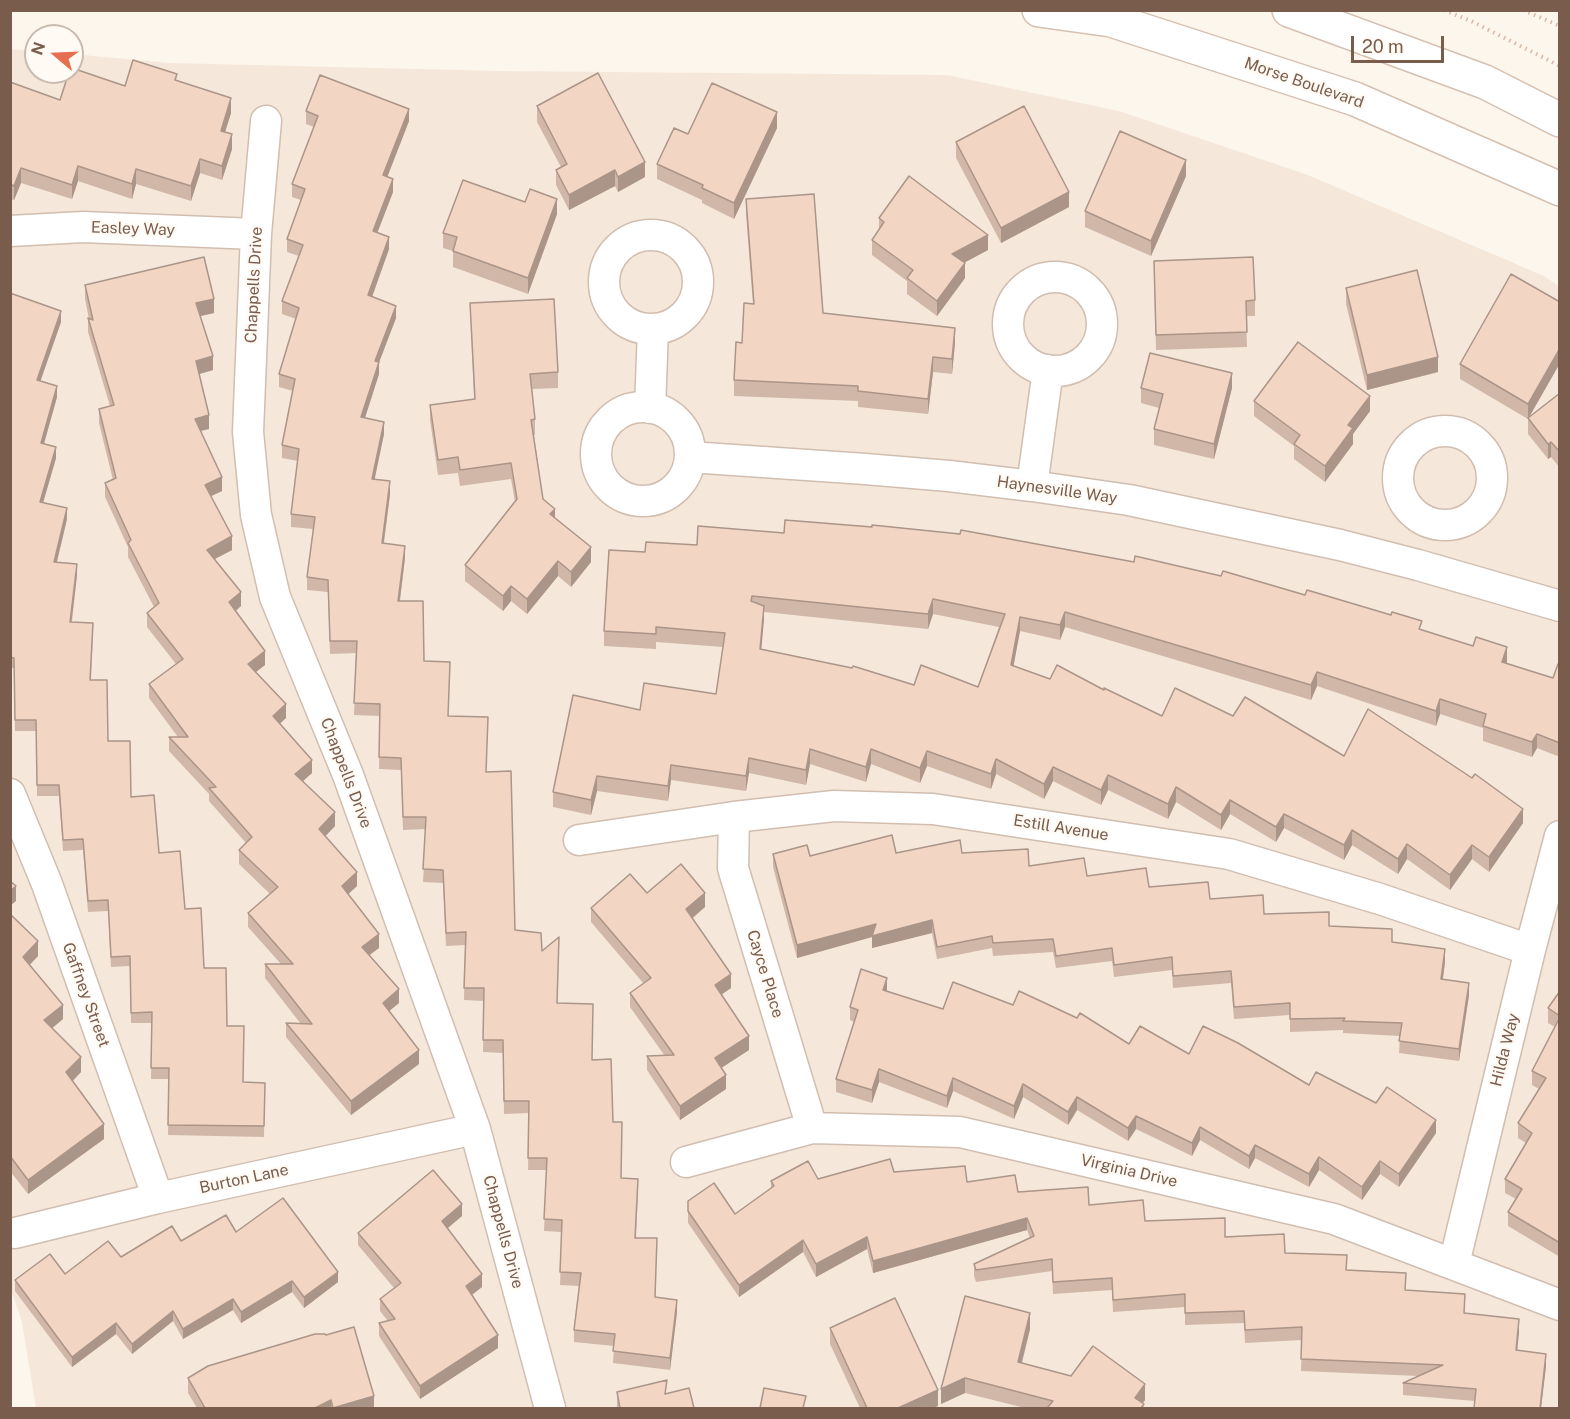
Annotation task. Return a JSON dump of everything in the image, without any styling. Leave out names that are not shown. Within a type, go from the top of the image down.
[{"type":"main road","name":"Morse Boulevard","points":[[1039,10],[1111,20],[1355,99],[1560,189]]},
{"type":"main road","points":[[1289,10],[1485,82],[1560,120]]},
{"type":"street","name":"Chappells Drive","points":[[266,121],[256,234],[248,432],[255,515],[275,597],[348,775],[475,1129],[550,1408]]},
{"type":"street","name":"Easley Way","points":[[10,231],[83,227],[256,234]]},
{"type":"street","points":[[650,408],[653,329]]},
{"type":"street","points":[[1032,486],[1048,370]]},
{"type":"street","points":[[634,408],[650,408],[663,411],[675,419],[684,430],[690,457],[687,472],[678,486],[665,496],[650,501],[634,500],[619,495],[607,484],[599,470],[596,455],[599,439],[607,424],[619,414],[634,408]]},
{"type":"street","name":"Haynesville Way","points":[[690,457],[866,469],[1032,486],[1129,500],[1340,545],[1560,606]]},
{"type":"street","points":[[1418,565],[1431,523]]},
{"type":"street","name":"Gaffney Street","points":[[10,794],[47,884],[158,1198]]},
{"type":"street","name":"Estill Avenue","points":[[579,840],[734,817],[834,806],[933,809],[1229,854],[1380,899],[1530,950]]},
{"type":"street","name":"Cayce Place","points":[[734,817],[734,868],[812,1128]]},
{"type":"street","name":"Hilda Way","points":[[1454,1264],[1560,836]]},
{"type":"street","name":"Virginia Drive","points":[[686,1162],[812,1128],[960,1132],[1334,1219],[1560,1305]]},
{"type":"street","name":"Burton Lane","points":[[15,1233],[158,1198],[475,1129]]},
{"type":"path","points":[[1444,10],[1471,21],[1560,66]]},
{"type":"path","points":[[1523,10],[1560,26]]},
{"type":"shaded area","points":[[11,49],[24,50],[24,84],[84,84],[84,55],[170,63],[501,71],[947,75],[1119,111],[1308,175],[1544,276],[1559,286],[1559,1408],[36,1408],[22,1322],[11,1290]]},
{"type":"building","points":[[133,60],[177,74],[175,80],[231,98],[221,131],[232,134],[222,166],[200,159],[191,186],[136,169],[132,184],[78,166],[72,185],[21,168],[14,186],[10,184],[10,82],[60,100],[65,84],[84,84],[84,72],[125,86]]},
{"type":"building","points":[[598,73],[645,162],[618,177],[615,170],[569,195],[556,170],[567,164],[537,106]]},
{"type":"building","points":[[320,75],[409,109],[383,175],[393,179],[373,231],[389,237],[368,295],[396,306],[375,361],[379,362],[361,417],[384,422],[372,479],[390,481],[382,543],[405,546],[398,601],[423,601],[424,661],[450,662],[448,716],[488,717],[486,772],[511,771],[515,930],[541,933],[542,951],[559,937],[557,1003],[593,1004],[592,1060],[611,1059],[613,1122],[622,1122],[621,1178],[638,1179],[635,1238],[657,1238],[655,1297],[677,1300],[670,1358],[613,1351],[615,1334],[574,1330],[581,1273],[560,1272],[562,1220],[544,1219],[547,1158],[528,1158],[529,1101],[504,1101],[503,1040],[483,1040],[484,988],[464,988],[466,932],[446,933],[443,870],[423,869],[426,817],[403,817],[401,758],[379,757],[380,704],[354,703],[357,641],[330,641],[328,580],[307,577],[315,517],[291,514],[299,449],[282,445],[295,379],[279,374],[299,308],[282,301],[303,245],[287,239],[305,189],[292,184],[318,116],[306,111]]},
{"type":"building","points":[[712,83],[777,112],[734,203],[702,188],[703,185],[657,164],[674,128],[688,134]]},
{"type":"building","points":[[1024,106],[1069,192],[1001,228],[956,142]]},
{"type":"building","points":[[1120,131],[1186,160],[1151,241],[1085,211]]},
{"type":"building","points":[[909,176],[988,235],[952,254],[965,263],[937,301],[907,278],[913,270],[872,240],[884,222],[879,218]]},
{"type":"building","points":[[463,180],[525,202],[530,189],[557,199],[528,278],[453,251],[457,237],[443,233]]},
{"type":"building","points":[[814,194],[823,313],[955,328],[952,359],[933,357],[928,399],[858,391],[858,386],[734,380],[736,342],[742,343],[744,303],[754,304],[746,199]]},
{"type":"building","points":[[204,257],[214,299],[196,303],[213,356],[196,361],[209,415],[195,419],[222,477],[205,485],[232,536],[207,550],[241,592],[229,602],[265,651],[248,664],[286,704],[273,716],[312,760],[295,774],[335,812],[319,829],[357,872],[342,886],[379,934],[362,947],[399,989],[383,1003],[419,1050],[351,1101],[286,1023],[312,1024],[265,964],[293,964],[248,913],[278,887],[239,850],[252,837],[209,788],[216,787],[169,737],[188,737],[149,684],[183,659],[147,613],[159,603],[128,543],[131,540],[105,483],[116,478],[99,409],[114,405],[88,318],[93,320],[85,285]]},
{"type":"building","points":[[1253,257],[1255,300],[1246,301],[1247,332],[1156,335],[1154,261]]},
{"type":"building","points":[[1417,270],[1438,357],[1367,375],[1346,288]]},
{"type":"building","points":[[1511,274],[1560,302],[1560,348],[1528,404],[1460,364]]},
{"type":"building","points":[[10,293],[61,311],[37,380],[57,386],[41,443],[56,447],[40,502],[67,508],[54,562],[77,564],[70,622],[93,623],[90,680],[107,680],[108,741],[130,741],[131,797],[154,795],[159,853],[180,851],[185,909],[201,908],[204,968],[226,968],[227,1026],[244,1026],[243,1082],[265,1083],[264,1126],[168,1125],[169,1068],[151,1068],[152,1012],[131,1013],[130,956],[111,957],[108,900],[88,901],[83,839],[63,840],[59,785],[37,785],[36,720],[15,720],[14,658],[10,657]]},
{"type":"building","points":[[554,299],[558,372],[530,374],[535,419],[531,420],[543,499],[555,509],[550,514],[591,547],[571,572],[558,561],[527,599],[511,586],[503,596],[465,565],[517,499],[511,463],[460,470],[458,457],[438,460],[430,405],[475,399],[470,303]]},
{"type":"building","points":[[1298,342],[1370,396],[1348,425],[1353,428],[1325,466],[1294,444],[1300,435],[1254,401]]},
{"type":"building","points":[[1150,353],[1232,373],[1214,444],[1154,429],[1163,394],[1141,388]]},
{"type":"building","points":[[1560,393],[1560,452],[1551,442],[1548,444],[1528,418]]},
{"type":"building","points":[[785,520],[872,527],[872,525],[960,534],[961,530],[1134,562],[1135,556],[1221,576],[1223,571],[1305,595],[1307,590],[1391,615],[1392,612],[1422,621],[1419,629],[1473,646],[1476,637],[1507,647],[1502,662],[1553,678],[1560,664],[1560,743],[1537,734],[1532,742],[1483,726],[1486,714],[1440,699],[1436,711],[1317,672],[1311,685],[1065,612],[1060,625],[1020,617],[1011,665],[1050,679],[1057,665],[1104,690],[1104,688],[1162,716],[1175,688],[1233,716],[1245,697],[1344,756],[1368,709],[1472,778],[1475,774],[1523,809],[1489,857],[1472,845],[1450,875],[1407,844],[1398,859],[1352,830],[1344,845],[1284,814],[1276,827],[1230,800],[1221,815],[1176,787],[1168,804],[1108,775],[1101,790],[1053,767],[1044,784],[996,759],[991,774],[927,751],[920,768],[871,749],[866,767],[810,749],[806,770],[749,758],[746,776],[671,765],[668,786],[597,776],[591,800],[553,792],[573,695],[640,710],[644,683],[716,694],[725,633],[656,627],[656,634],[604,631],[609,550],[645,552],[646,542],[697,545],[698,526],[784,533]],"holes":[[[752,596],[928,614],[933,599],[1005,614],[978,687],[921,665],[914,685],[853,666],[852,668],[760,649],[764,606],[751,601]]]},
{"type":"building","points":[[892,835],[896,853],[960,840],[962,853],[1028,849],[1029,866],[1084,858],[1087,876],[1146,868],[1149,887],[1208,882],[1210,899],[1263,895],[1264,914],[1329,912],[1329,926],[1392,929],[1392,942],[1445,949],[1441,979],[1469,983],[1459,1049],[1399,1041],[1402,1023],[1343,1021],[1345,1018],[1290,1019],[1290,1003],[1234,1007],[1231,971],[1173,976],[1172,957],[1114,965],[1112,948],[1056,956],[1053,939],[993,943],[992,936],[937,947],[932,920],[872,936],[876,924],[797,945],[773,854],[807,845],[810,856]]},
{"type":"building","points":[[681,864],[705,893],[686,909],[731,974],[715,985],[749,1036],[715,1058],[726,1075],[680,1106],[647,1056],[674,1055],[630,993],[651,978],[591,908],[630,874],[647,893]]},
{"type":"building","points":[[10,881],[16,886],[10,891]]},
{"type":"building","points":[[10,914],[38,941],[23,957],[63,1005],[44,1020],[81,1057],[66,1072],[104,1124],[28,1180],[10,1156]]},
{"type":"building","points":[[861,969],[887,978],[883,990],[943,1009],[953,982],[1013,1005],[1019,991],[1077,1018],[1080,1013],[1129,1044],[1140,1026],[1189,1054],[1203,1026],[1238,1043],[1309,1085],[1316,1072],[1376,1103],[1387,1087],[1436,1120],[1399,1174],[1380,1161],[1362,1187],[1319,1157],[1309,1174],[1255,1145],[1249,1156],[1200,1127],[1192,1143],[1136,1116],[1128,1128],[1077,1097],[1068,1112],[1023,1084],[1014,1106],[953,1078],[947,1096],[879,1069],[872,1090],[836,1079],[858,1010],[850,1007]]},
{"type":"building","points":[[1560,991],[1560,1016],[1548,1008]]},
{"type":"building","points":[[1560,1017],[1560,1243],[1508,1212],[1522,1189],[1505,1179],[1532,1133],[1518,1123],[1546,1078],[1532,1071]]},
{"type":"building","points":[[890,1159],[894,1172],[965,1166],[967,1182],[1015,1175],[1018,1192],[1088,1187],[1089,1205],[1143,1200],[1145,1221],[1225,1218],[1225,1237],[1284,1234],[1285,1253],[1347,1255],[1346,1270],[1406,1273],[1405,1290],[1465,1294],[1464,1313],[1519,1319],[1516,1350],[1546,1354],[1540,1408],[1474,1408],[1476,1389],[1403,1383],[1443,1365],[1301,1359],[1302,1327],[1245,1330],[1244,1311],[1185,1313],[1185,1294],[1113,1300],[1112,1278],[1053,1282],[1052,1259],[976,1270],[974,1264],[1034,1236],[1027,1218],[873,1261],[867,1237],[816,1264],[803,1240],[739,1285],[688,1211],[688,1201],[714,1183],[735,1214],[774,1186],[771,1181],[808,1161],[818,1179]]},
{"type":"building","points":[[433,1170],[462,1204],[442,1221],[482,1274],[466,1286],[498,1335],[420,1386],[379,1323],[395,1319],[380,1299],[401,1283],[358,1233]]},
{"type":"building","points":[[283,1198],[338,1272],[304,1297],[292,1281],[241,1312],[233,1299],[183,1329],[173,1311],[132,1344],[116,1323],[72,1357],[15,1280],[50,1254],[65,1274],[108,1241],[121,1257],[172,1226],[181,1241],[226,1215],[236,1232]]},
{"type":"building","points":[[965,1296],[1030,1313],[1018,1362],[1071,1376],[1093,1346],[1145,1384],[1135,1398],[1144,1404],[1141,1408],[1047,1408],[1053,1401],[965,1378],[941,1389]]},
{"type":"building","points":[[895,1298],[938,1390],[898,1408],[867,1408],[830,1328]]},
{"type":"building","points":[[354,1327],[374,1396],[333,1408],[331,1400],[315,1408],[205,1408],[188,1378],[208,1366],[315,1334],[326,1335]]},
{"type":"building","points":[[667,1380],[665,1394],[689,1388],[694,1408],[620,1408],[617,1392]]},
{"type":"building","points":[[764,1388],[806,1396],[803,1408],[760,1408]]}]
